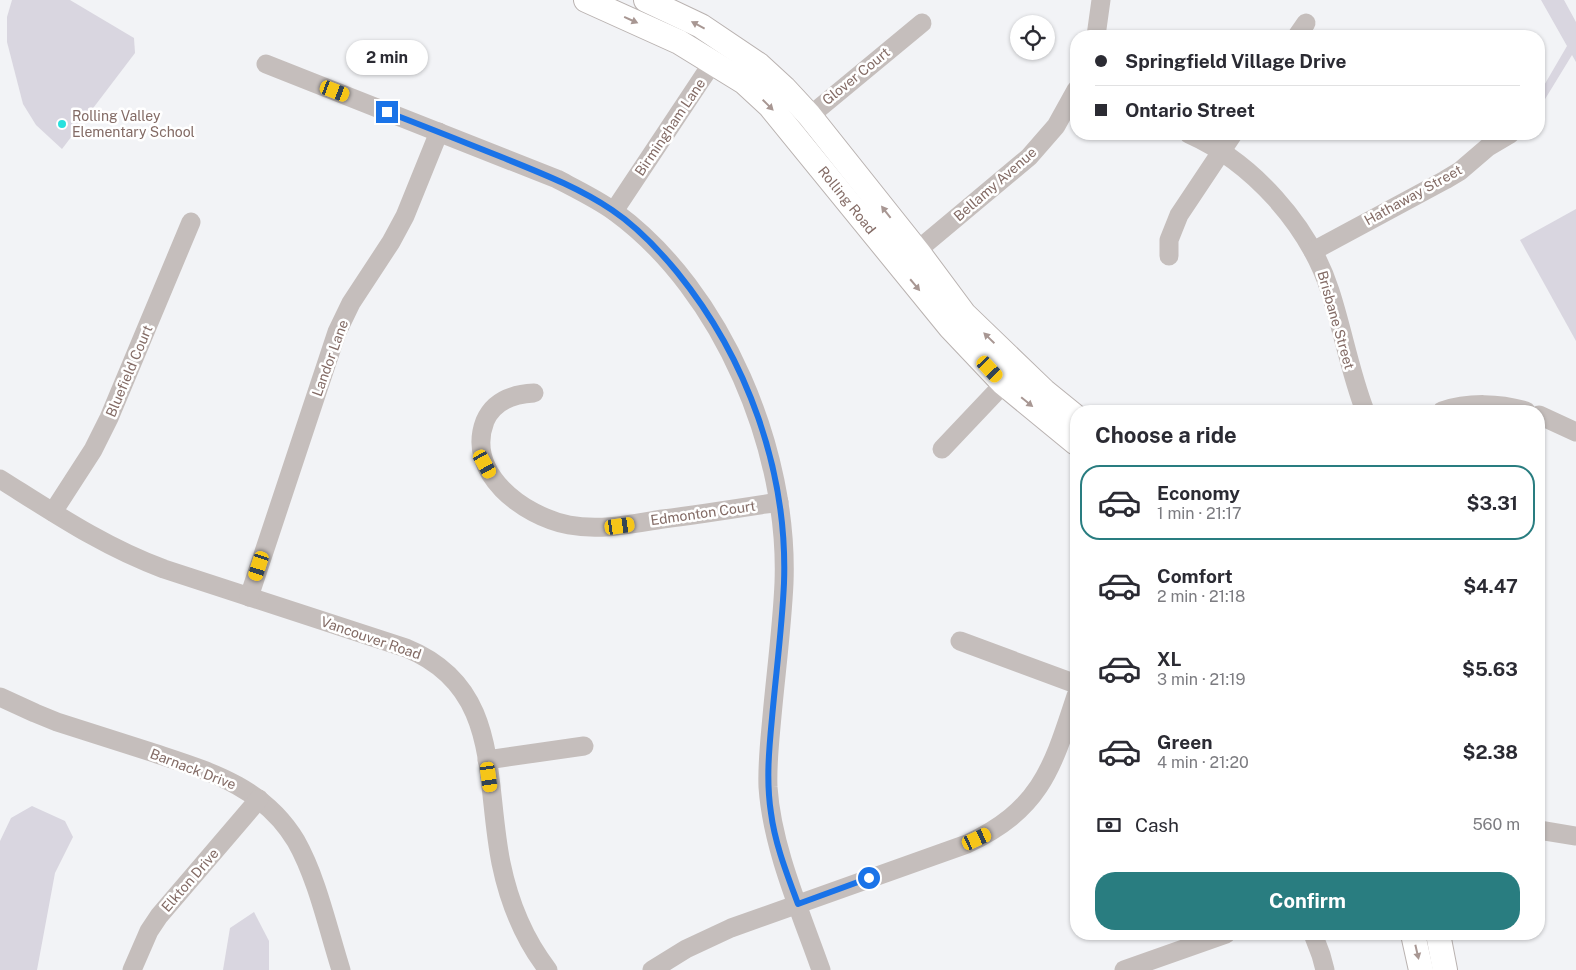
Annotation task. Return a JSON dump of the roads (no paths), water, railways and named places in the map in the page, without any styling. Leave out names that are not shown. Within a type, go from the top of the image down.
[{"type":"main road","name":"Rolling Road","points":[[586,0],[679,42],[744,82],[770,106],[908,258],[964,314],[1011,376],[1070,438]]},
{"type":"main road","name":"Rolling Road","points":[[646,0],[701,26],[759,66],[784,88],[809,115],[908,258]]},
{"type":"main road","name":"Rolling Road","points":[[1011,376],[1044,392],[1070,413]]},
{"type":"main road","points":[[1414,940],[1421,970]]},
{"type":"main road","points":[[1439,940],[1444,970]]},
{"type":"street","points":[[1097,30],[1101,0]]},
{"type":"street","name":"Glover Court","points":[[792,132],[809,115],[922,23]]},
{"type":"street","name":"Birmingham Lane","points":[[614,211],[725,42]]},
{"type":"street","points":[[266,64],[557,179],[614,211],[666,258],[689,286],[711,319],[738,369],[759,419],[769,450],[779,502],[783,531],[784,584],[769,750],[768,786],[776,836],[821,970]]},
{"type":"street","name":"Bellamy Avenue","points":[[908,258],[1029,157],[1056,126],[1070,101]]},
{"type":"street","name":"Landor Lane","points":[[249,597],[337,332],[351,303],[391,242],[405,216],[439,132]]},
{"type":"street","name":"Brisbane Street","points":[[1201,140],[1222,151],[1245,169],[1271,194],[1283,207],[1313,250],[1322,267],[1330,291],[1363,405]]},
{"type":"street","points":[[1169,256],[1169,240],[1179,215],[1229,140]]},
{"type":"street","name":"Hathaway Street","points":[[1313,250],[1453,175],[1501,140]]},
{"type":"street","name":"Bluefield Court","points":[[52,512],[93,450],[109,418],[191,222]]},
{"type":"street","points":[[942,449],[1011,376]]},
{"type":"street","name":"Edmonton Court","points":[[534,392],[521,393],[504,399],[493,408],[487,416],[482,429],[481,444],[485,464],[497,483],[515,500],[538,514],[569,525],[601,528],[779,502]]},
{"type":"street","points":[[1545,418],[1576,432]]},
{"type":"street","name":"Vancouver Road","points":[[0,479],[103,543],[140,560],[406,648],[434,662],[454,680],[470,702],[480,725],[487,760],[501,862],[507,888],[527,938],[548,970]]},
{"type":"street","points":[[960,640],[1070,682]]},
{"type":"street","name":"Barnack Drive","points":[[0,697],[57,722],[229,780],[259,799],[286,827],[304,858],[341,970]]},
{"type":"street","points":[[652,970],[686,949],[722,932],[966,844],[987,834],[1006,821],[1029,799],[1049,771],[1070,714]]},
{"type":"street","points":[[487,760],[584,746]]},
{"type":"street","name":"Elkton Drive","points":[[132,969],[149,931],[159,916],[259,799]]},
{"type":"street","points":[[1545,831],[1576,836]]},
{"type":"street","points":[[1124,970],[1209,940]]},
{"type":"street","points":[[1315,940],[1325,970]]},
{"type":"place","name":"Rolling Valley Elementary School","points":[[62,124]]}]
